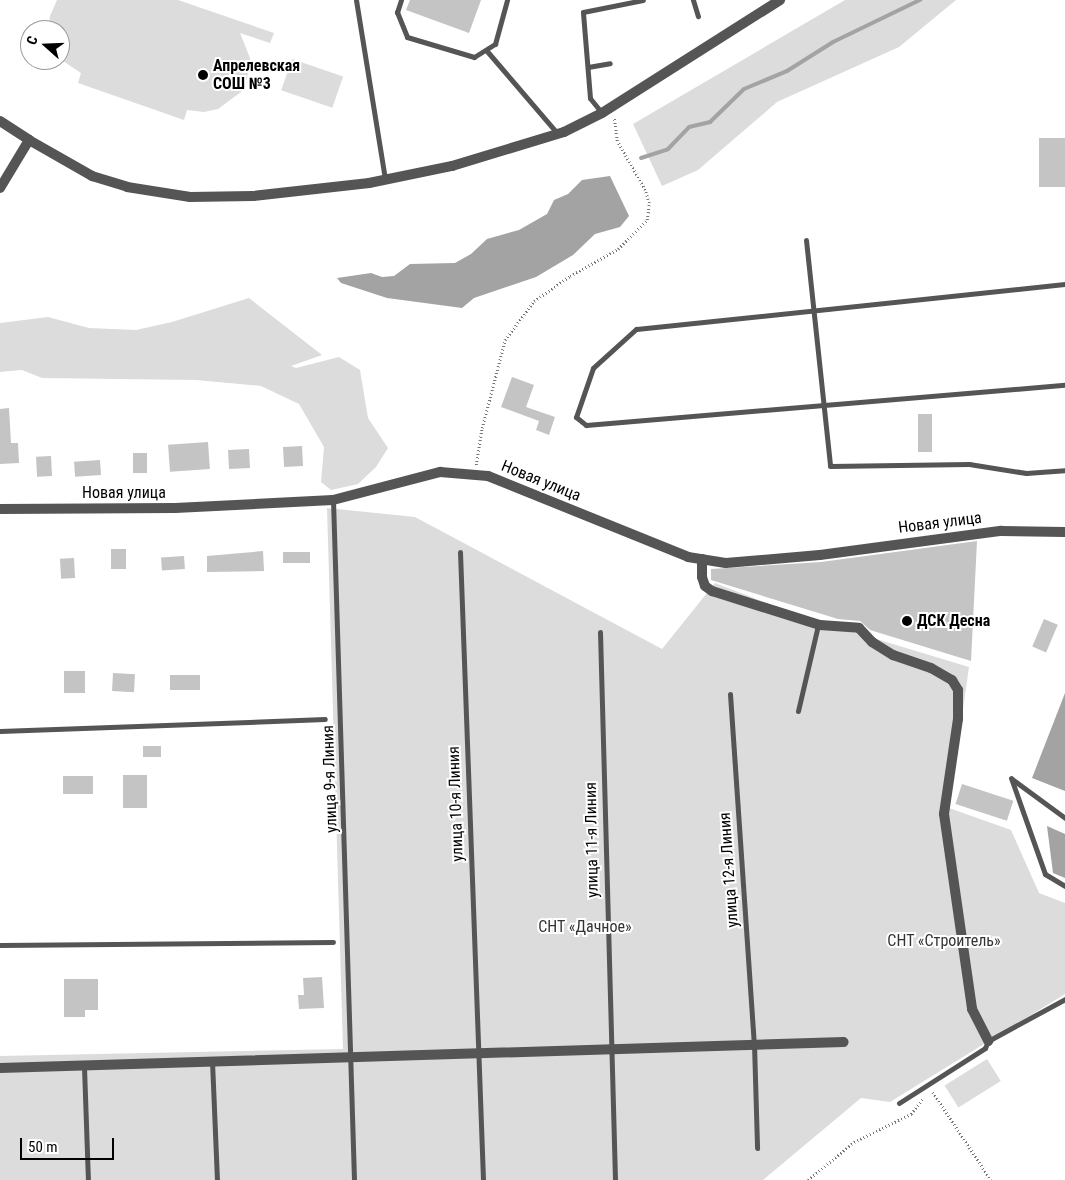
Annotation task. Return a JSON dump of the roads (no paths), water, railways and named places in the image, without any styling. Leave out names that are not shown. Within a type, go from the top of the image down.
[{"type":"street","points":[[0,121],[92,176],[127,187],[190,197],[253,196],[385,180],[452,166],[558,134],[602,113],[780,0]]},
{"type":"street","points":[[0,188],[29,140]]},
{"type":"street","name":"Новая улица","points":[[0,509],[175,508],[333,500],[440,472],[475,473],[517,486],[688,557],[702,559],[744,563],[1001,531],[1065,532]]},
{"type":"street","points":[[702,559],[702,577],[705,586],[712,591],[818,625],[859,628],[872,642],[893,655],[952,680],[958,690],[958,719],[944,814],[972,1009],[988,1041]]},
{"type":"street","points":[[0,1068],[478,1055],[610,1048],[844,1042]]},
{"type":"lane","points":[[356,0],[385,180]]},
{"type":"lane","points":[[402,0],[397,12],[407,37],[474,57],[495,44],[507,0]]},
{"type":"lane","points":[[602,113],[590,98],[583,12],[643,0]]},
{"type":"lane","points":[[693,0],[698,16]]},
{"type":"lane","points":[[486,50],[558,134]]},
{"type":"lane","points":[[588,67],[610,63]]},
{"type":"lane","points":[[806,240],[830,466],[969,464],[1026,473],[1065,470]]},
{"type":"lane","points":[[1065,284],[636,329],[592,368],[576,417],[586,425],[1065,385]]},
{"type":"lane","name":"улица 9-я Линия","points":[[333,500],[352,1057],[354,1180]]},
{"type":"lane","name":"улица 10-я Линия","points":[[460,552],[483,1180]]},
{"type":"lane","points":[[798,711],[810,671],[818,625]]},
{"type":"lane","name":"улица 11-я Линия","points":[[600,632],[615,1180]]},
{"type":"lane","name":"улица 12-я Линия","points":[[730,694],[754,1044],[756,1148]]},
{"type":"lane","points":[[0,731],[325,720]]},
{"type":"lane","points":[[1065,818],[1011,778],[1045,874],[1065,886]]},
{"type":"lane","points":[[0,946],[333,942]]},
{"type":"lane","points":[[899,1103],[985,1048],[988,1041],[1065,999]]},
{"type":"lane","points":[[212,1061],[217,1180]]},
{"type":"lane","points":[[84,1067],[88,1180]]},
{"type":"waterway","points":[[641,158],[668,149],[689,127],[710,122],[744,89],[787,71],[833,42],[920,0]]},
{"type":"place","name":"Апрелевская СОШ №3","points":[[203,75]]},
{"type":"place","name":"ДСК Десна","points":[[907,621]]},
{"type":"park label","name":"СНТ «Дачное»","points":[[585,927]]},
{"type":"park label","name":"СНТ «Строитель»","points":[[944,941]]}]
